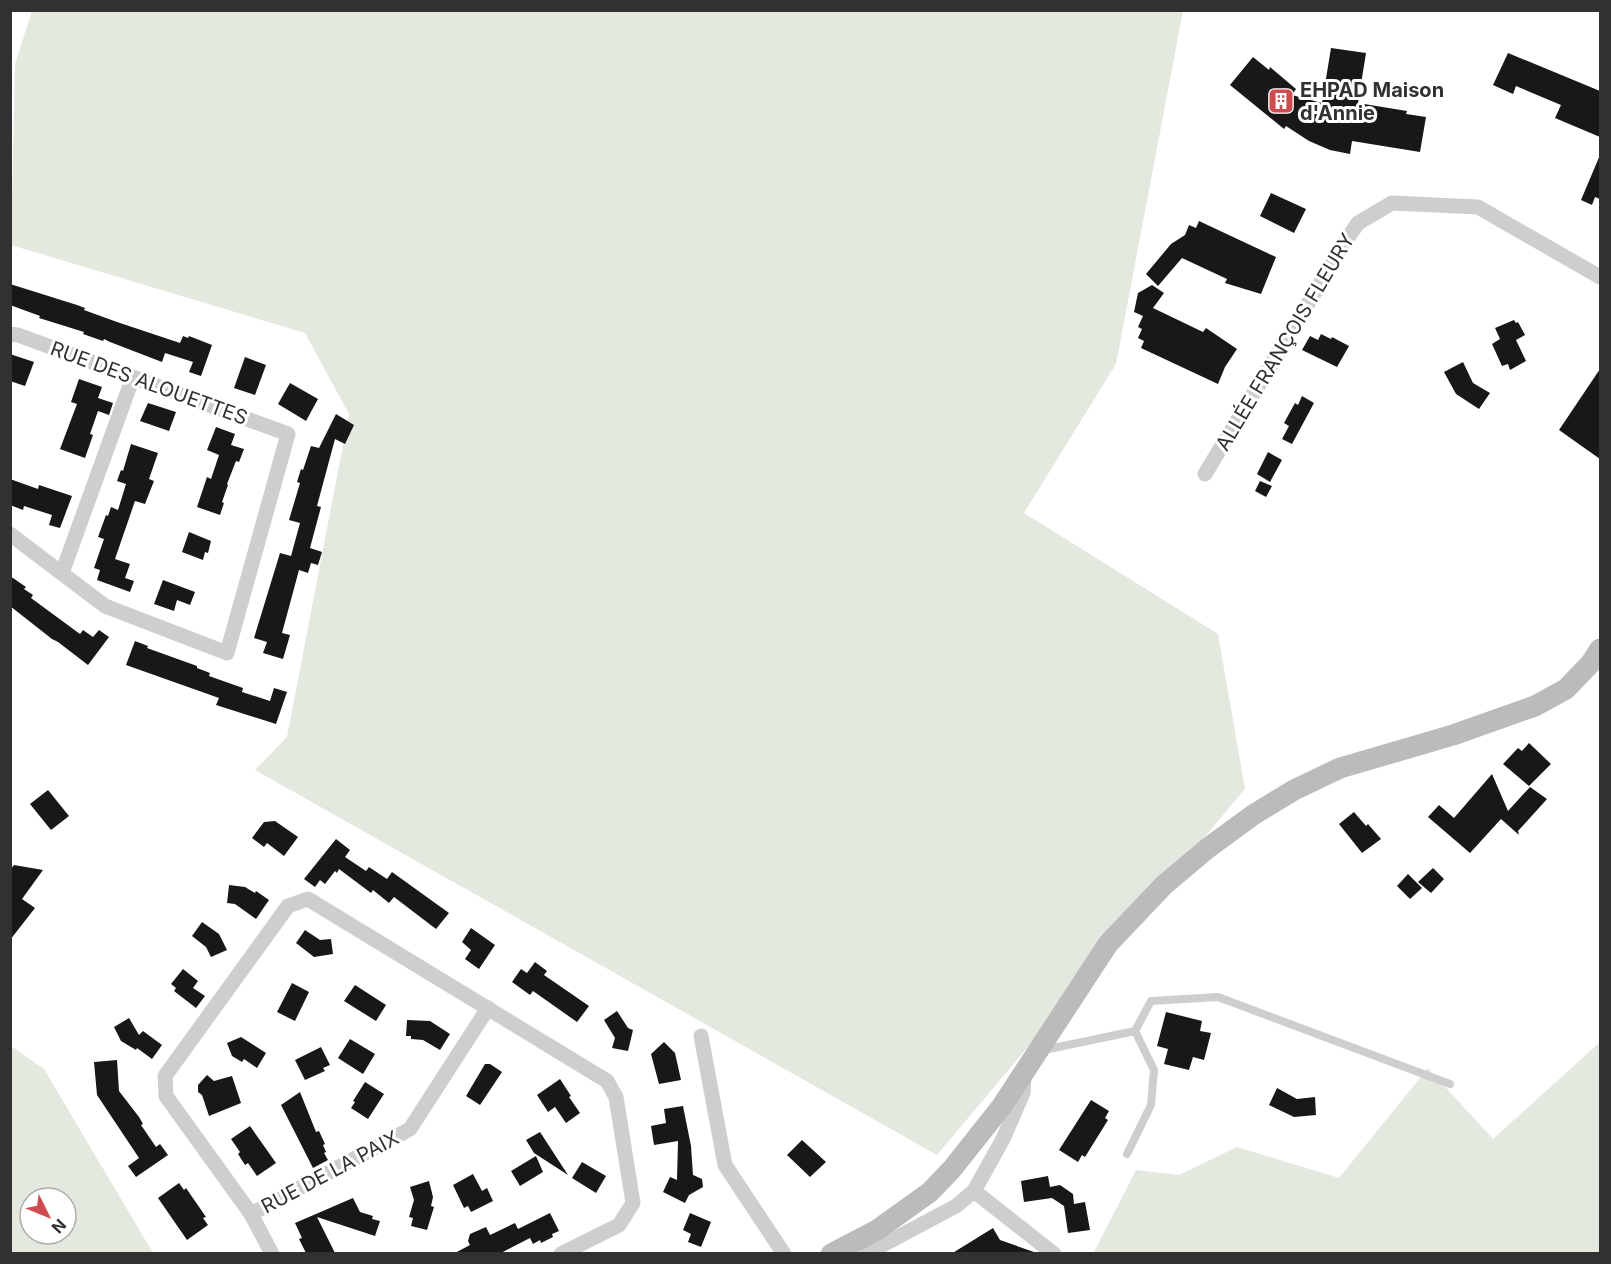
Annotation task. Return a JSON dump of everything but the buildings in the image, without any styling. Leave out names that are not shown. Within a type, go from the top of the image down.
[{"type":"main road","points":[[831,1254],[877,1230],[930,1192],[970,1148],[1002,1106],[1108,944],[1164,885],[1208,848],[1253,815],[1294,790],[1340,768],[1453,735],[1535,706],[1566,688],[1591,663],[1600,649]]},
{"type":"street","name":"ALLÉE FRANÇOIS FLEURY","points":[[1205,474],[1352,231],[1358,223],[1392,203],[1478,207],[1600,277]]},
{"type":"street","name":"RUE DES ALOUETTES","points":[[10,334],[288,435],[228,653],[105,606],[62,573]]},
{"type":"street","points":[[10,534],[62,573],[133,377]]},
{"type":"street","points":[[272,1254],[251,1214],[166,1096],[165,1076],[288,906],[308,899],[607,1081],[616,1097],[633,1203],[619,1225],[561,1254]]},
{"type":"street","name":"RUE DE LA PAIX","points":[[251,1214],[410,1129],[488,1008]]},
{"type":"street","points":[[701,1036],[725,1165],[784,1254]]},
{"type":"street","points":[[866,1254],[956,1206],[975,1191],[1003,1139],[1023,1093],[1024,1072]]},
{"type":"street","points":[[975,1191],[1054,1254]]},
{"type":"lane","points":[[1135,1031],[1151,1001],[1218,997],[1450,1084]]},
{"type":"lane","points":[[1038,1051],[1135,1031]]},
{"type":"lane","points":[[1127,1154],[1151,1105],[1154,1070],[1135,1031]]},
{"type":"shaded area","points":[[32,11],[1183,11],[1116,364],[1024,513],[1218,634],[1245,789],[937,1155],[255,770],[287,737],[349,414],[305,333],[11,245],[15,64]]},
{"type":"shaded area","points":[[1600,1042],[1600,1253],[1093,1254],[1136,1170],[1179,1175],[1237,1147],[1339,1178],[1428,1068],[1493,1139]]},
{"type":"shaded area","points":[[11,1046],[44,1069],[153,1253],[11,1253]]},
{"type":"place","name":"EHPAD Maison d'Annie","points":[[1281,101]]}]
